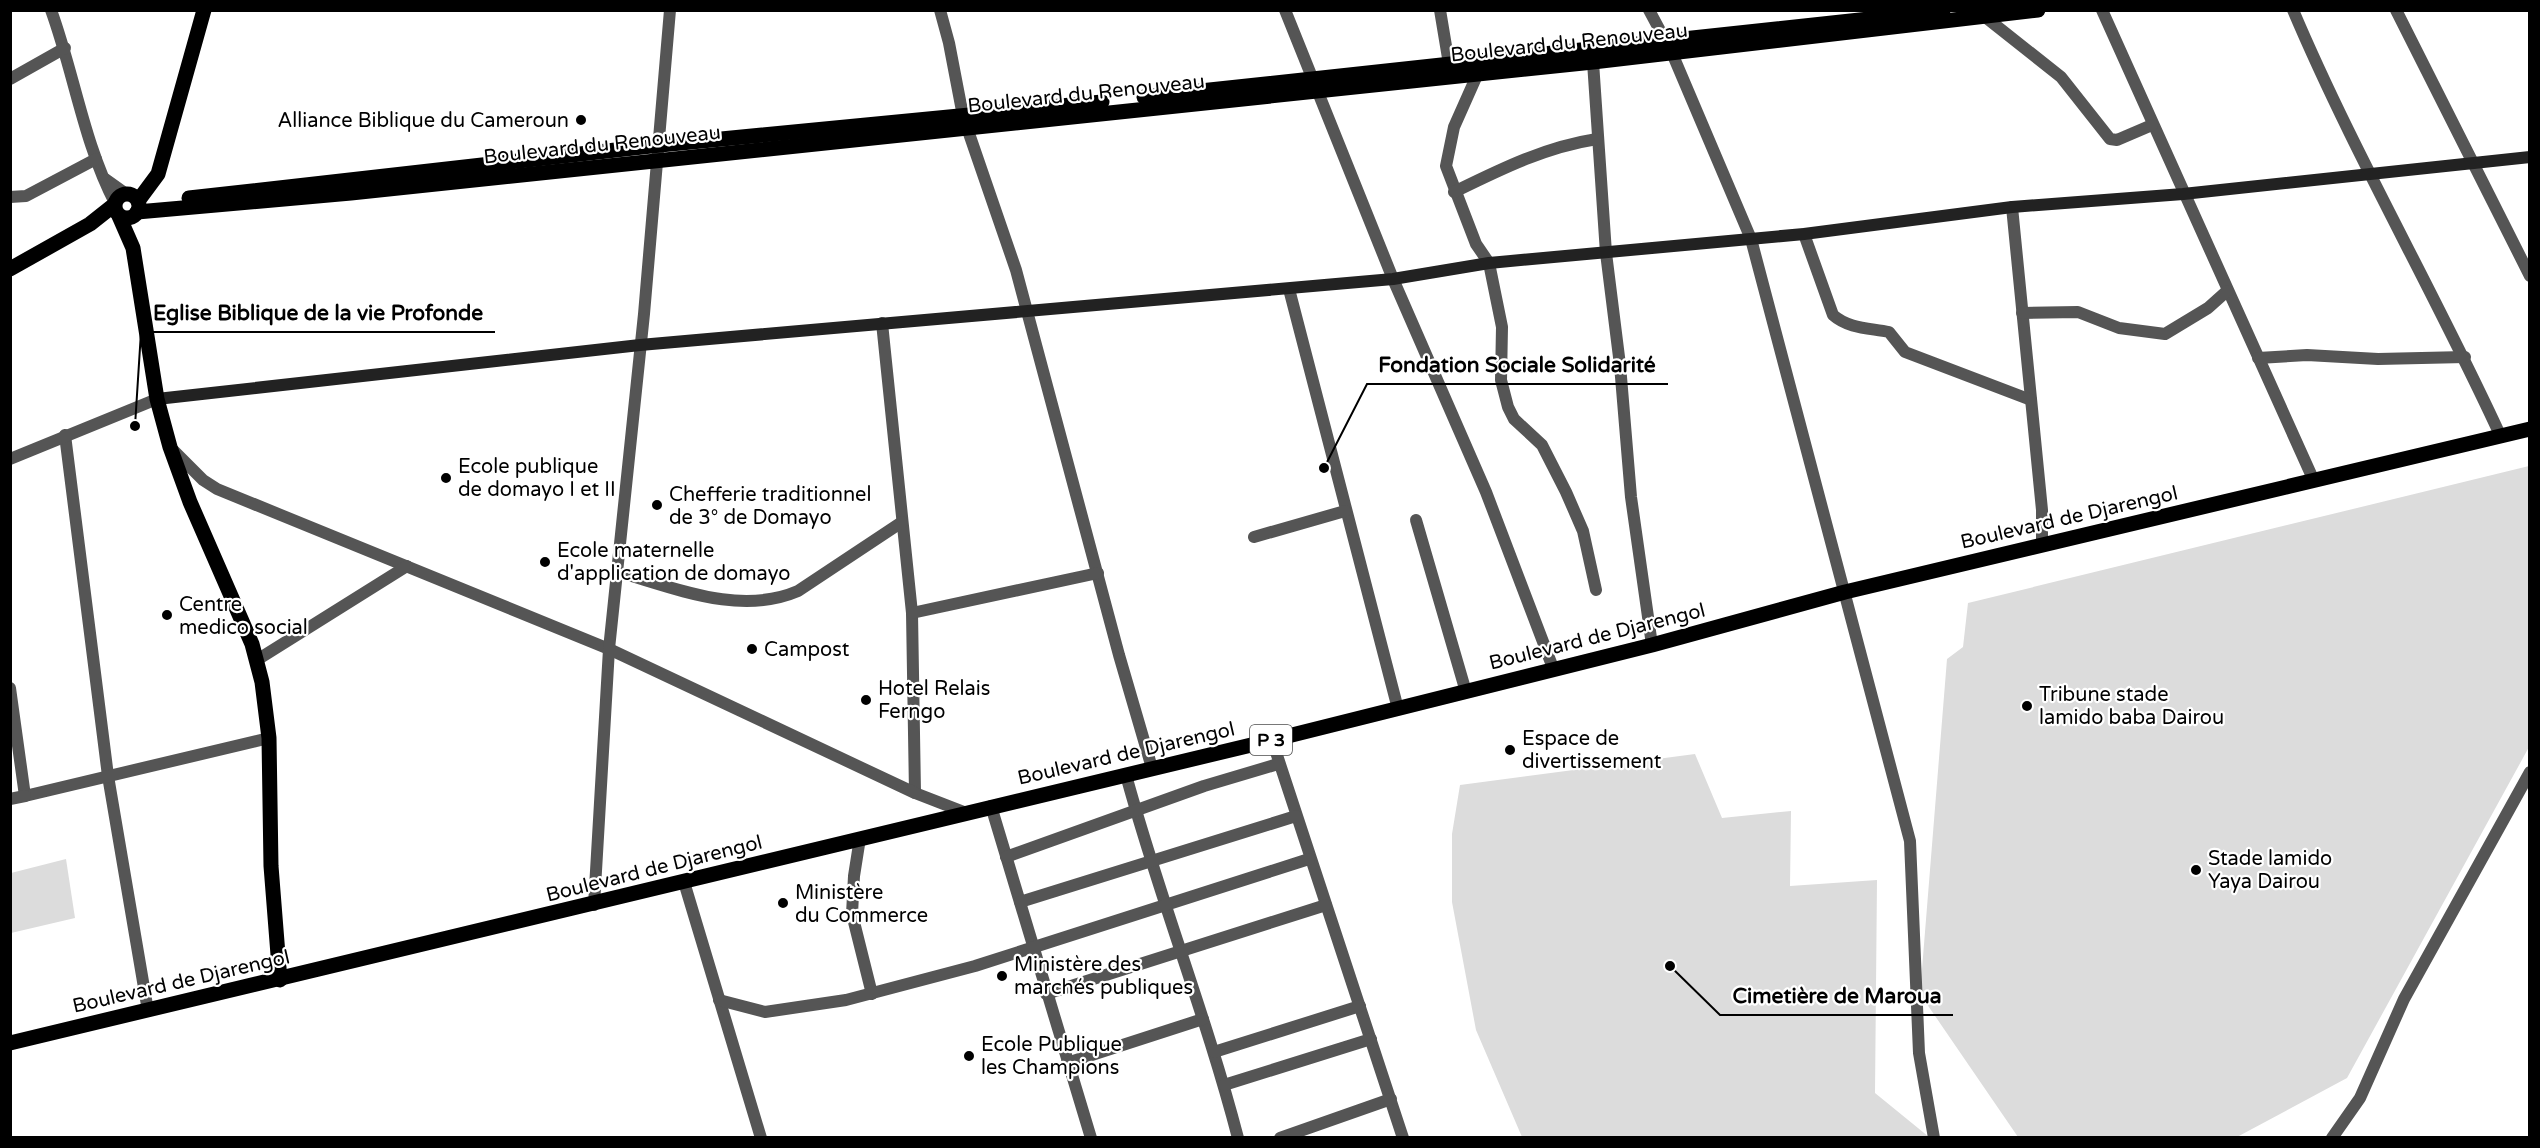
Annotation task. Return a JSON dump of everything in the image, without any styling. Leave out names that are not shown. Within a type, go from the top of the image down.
[{"type":"main road","points":[[10,269],[127,206],[158,174],[204,10]]},
{"type":"main road","name":"Boulevard du Renouveau","points":[[1315,84],[1478,73],[1593,62],[1669,47],[1946,10]]},
{"type":"main road","name":"Boulevard du Renouveau","points":[[127,206],[351,193],[659,152],[1315,84],[1449,64],[1669,47],[2038,10]]},
{"type":"main road","points":[[157,399],[640,345],[1393,279],[1490,263],[1804,234],[2012,207],[2183,194],[2529,157]]},
{"type":"main road","points":[[127,206],[157,399],[170,447],[257,660],[268,738],[271,866],[280,980]]},
{"type":"main road","name":"Boulevard de Djarengol","points":[[10,1043],[594,905],[964,812],[1272,740],[1652,645],[1845,592],[2529,429]]},
{"type":"street","points":[[51,10],[65,48],[96,159],[105,179],[127,206]]},
{"type":"street","points":[[594,905],[609,649],[659,152],[670,10]]},
{"type":"street","points":[[939,10],[950,44],[965,122],[1016,270],[1152,768]]},
{"type":"street","points":[[1285,10],[1393,279],[1486,492],[1553,668]]},
{"type":"street","points":[[1440,10],[1449,64]]},
{"type":"street","points":[[1649,10],[1669,47],[1751,239],[1910,841],[1919,1053],[1934,1137]]},
{"type":"street","points":[[2102,10],[2314,481]]},
{"type":"street","points":[[2293,10],[2370,174],[2465,357],[2501,437]]},
{"type":"street","points":[[2396,10],[2475,163],[2529,276]]},
{"type":"street","points":[[1984,16],[2061,77],[2110,139],[2117,140],[2152,124]]},
{"type":"street","points":[[10,79],[65,48]]},
{"type":"street","points":[[1593,62],[1606,253],[1631,497],[1652,645]]},
{"type":"street","points":[[1478,73],[1454,127],[1448,147],[1446,166],[1454,192],[1479,251],[1490,263],[1502,327],[1501,380],[1508,407],[1514,419],[1542,445],[1566,492],[1583,531],[1596,590]]},
{"type":"street","points":[[1454,192],[1549,149],[1597,139]]},
{"type":"street","points":[[10,197],[26,196],[96,159]]},
{"type":"street","points":[[2012,207],[2042,510],[2042,545]]},
{"type":"street","points":[[1804,234],[1833,315],[1838,319],[1855,327],[1889,332],[1905,352],[2031,400]]},
{"type":"street","points":[[1288,289],[1398,709]]},
{"type":"street","points":[[2022,313],[2078,312],[2119,328],[2165,333],[2208,308],[2227,291]]},
{"type":"street","points":[[882,323],[912,613],[915,793]]},
{"type":"street","points":[[2258,358],[2307,355],[2378,359],[2465,357]]},
{"type":"street","points":[[10,459],[157,399]]},
{"type":"street","points":[[65,435],[108,776],[148,1011]]},
{"type":"street","points":[[170,447],[196,474],[217,489],[609,649],[915,793],[964,812]]},
{"type":"street","points":[[1254,537],[1345,511]]},
{"type":"street","points":[[1416,520],[1466,692]]},
{"type":"street","points":[[618,573],[727,600],[772,600],[798,591],[903,522]]},
{"type":"street","points":[[257,660],[407,566]]},
{"type":"street","points":[[912,613],[1098,573]]},
{"type":"street","points":[[10,688],[25,796]]},
{"type":"street","points":[[10,799],[268,738]]},
{"type":"street","points":[[1272,740],[1278,764],[1403,1137]]},
{"type":"street","points":[[1006,857],[1137,812],[1204,786],[1278,764]]},
{"type":"street","points":[[2332,1137],[2360,1098],[2404,999],[2529,772]]},
{"type":"street","points":[[1126,774],[1164,904],[1224,1084],[1238,1137]]},
{"type":"street","points":[[991,806],[1066,1063],[1091,1137]]},
{"type":"street","points":[[1020,902],[1296,816]]},
{"type":"street","points":[[860,838],[854,876],[852,914],[872,994]]},
{"type":"street","points":[[719,1000],[765,1012],[825,1004],[872,994],[945,975],[1310,859]]},
{"type":"street","points":[[684,882],[760,1137]]},
{"type":"street","points":[[1046,994],[1326,905]]},
{"type":"street","points":[[1214,1052],[1360,1006]]},
{"type":"street","points":[[1066,1063],[1203,1018]]},
{"type":"street","points":[[1224,1084],[1371,1039]]},
{"type":"street","points":[[1280,1137],[1390,1099]]},
{"type":"shaded area","name":"Stade lamido Yaya Dairou","points":[[2529,466],[2529,747],[2347,1078],[2237,1137],[2018,1137],[1920,994],[1947,659],[1963,647],[1968,603]]},
{"type":"shaded area","points":[[1695,754],[1722,818],[1791,811],[1790,886],[1877,880],[1875,1093],[1929,1137],[1522,1137],[1476,1030],[1452,902],[1452,834],[1460,785]]},
{"type":"shaded area","points":[[66,859],[75,918],[11,933],[11,873]]},
{"type":"place","name":"Alliance Biblique du Cameroun","points":[[581,120]]},
{"type":"place","name":"Eglise Biblique de la vie Profonde","points":[[135,426]]},
{"type":"place","name":"Fondation Sociale Solidarité","points":[[1324,468]]},
{"type":"place","name":"Ecole publique de domayo I et II","points":[[446,478]]},
{"type":"place","name":"Chefferie traditionnel de 3° de Domayo","points":[[657,505]]},
{"type":"place","name":"Ecole maternelle d'application de domayo","points":[[545,562]]},
{"type":"place","name":"Centre medico social","points":[[167,615]]},
{"type":"place","name":"Campost","points":[[752,649]]},
{"type":"place","name":"Hotel Relais Ferngo","points":[[866,700]]},
{"type":"place","name":"Tribune stade lamido baba Dairou","points":[[2027,706]]},
{"type":"place","name":"Espace de divertissement","points":[[1510,750]]},
{"type":"place","name":"Stade lamido Yaya Dairou","points":[[2196,870]]},
{"type":"place","name":"Ministère du Commerce","points":[[783,903]]},
{"type":"place","name":"Cimetière de Maroua","points":[[1670,966]]},
{"type":"place","name":"Ministère des marchés publiques","points":[[1002,976]]},
{"type":"place","name":"Ecole Publique les Champions","points":[[969,1056]]}]
